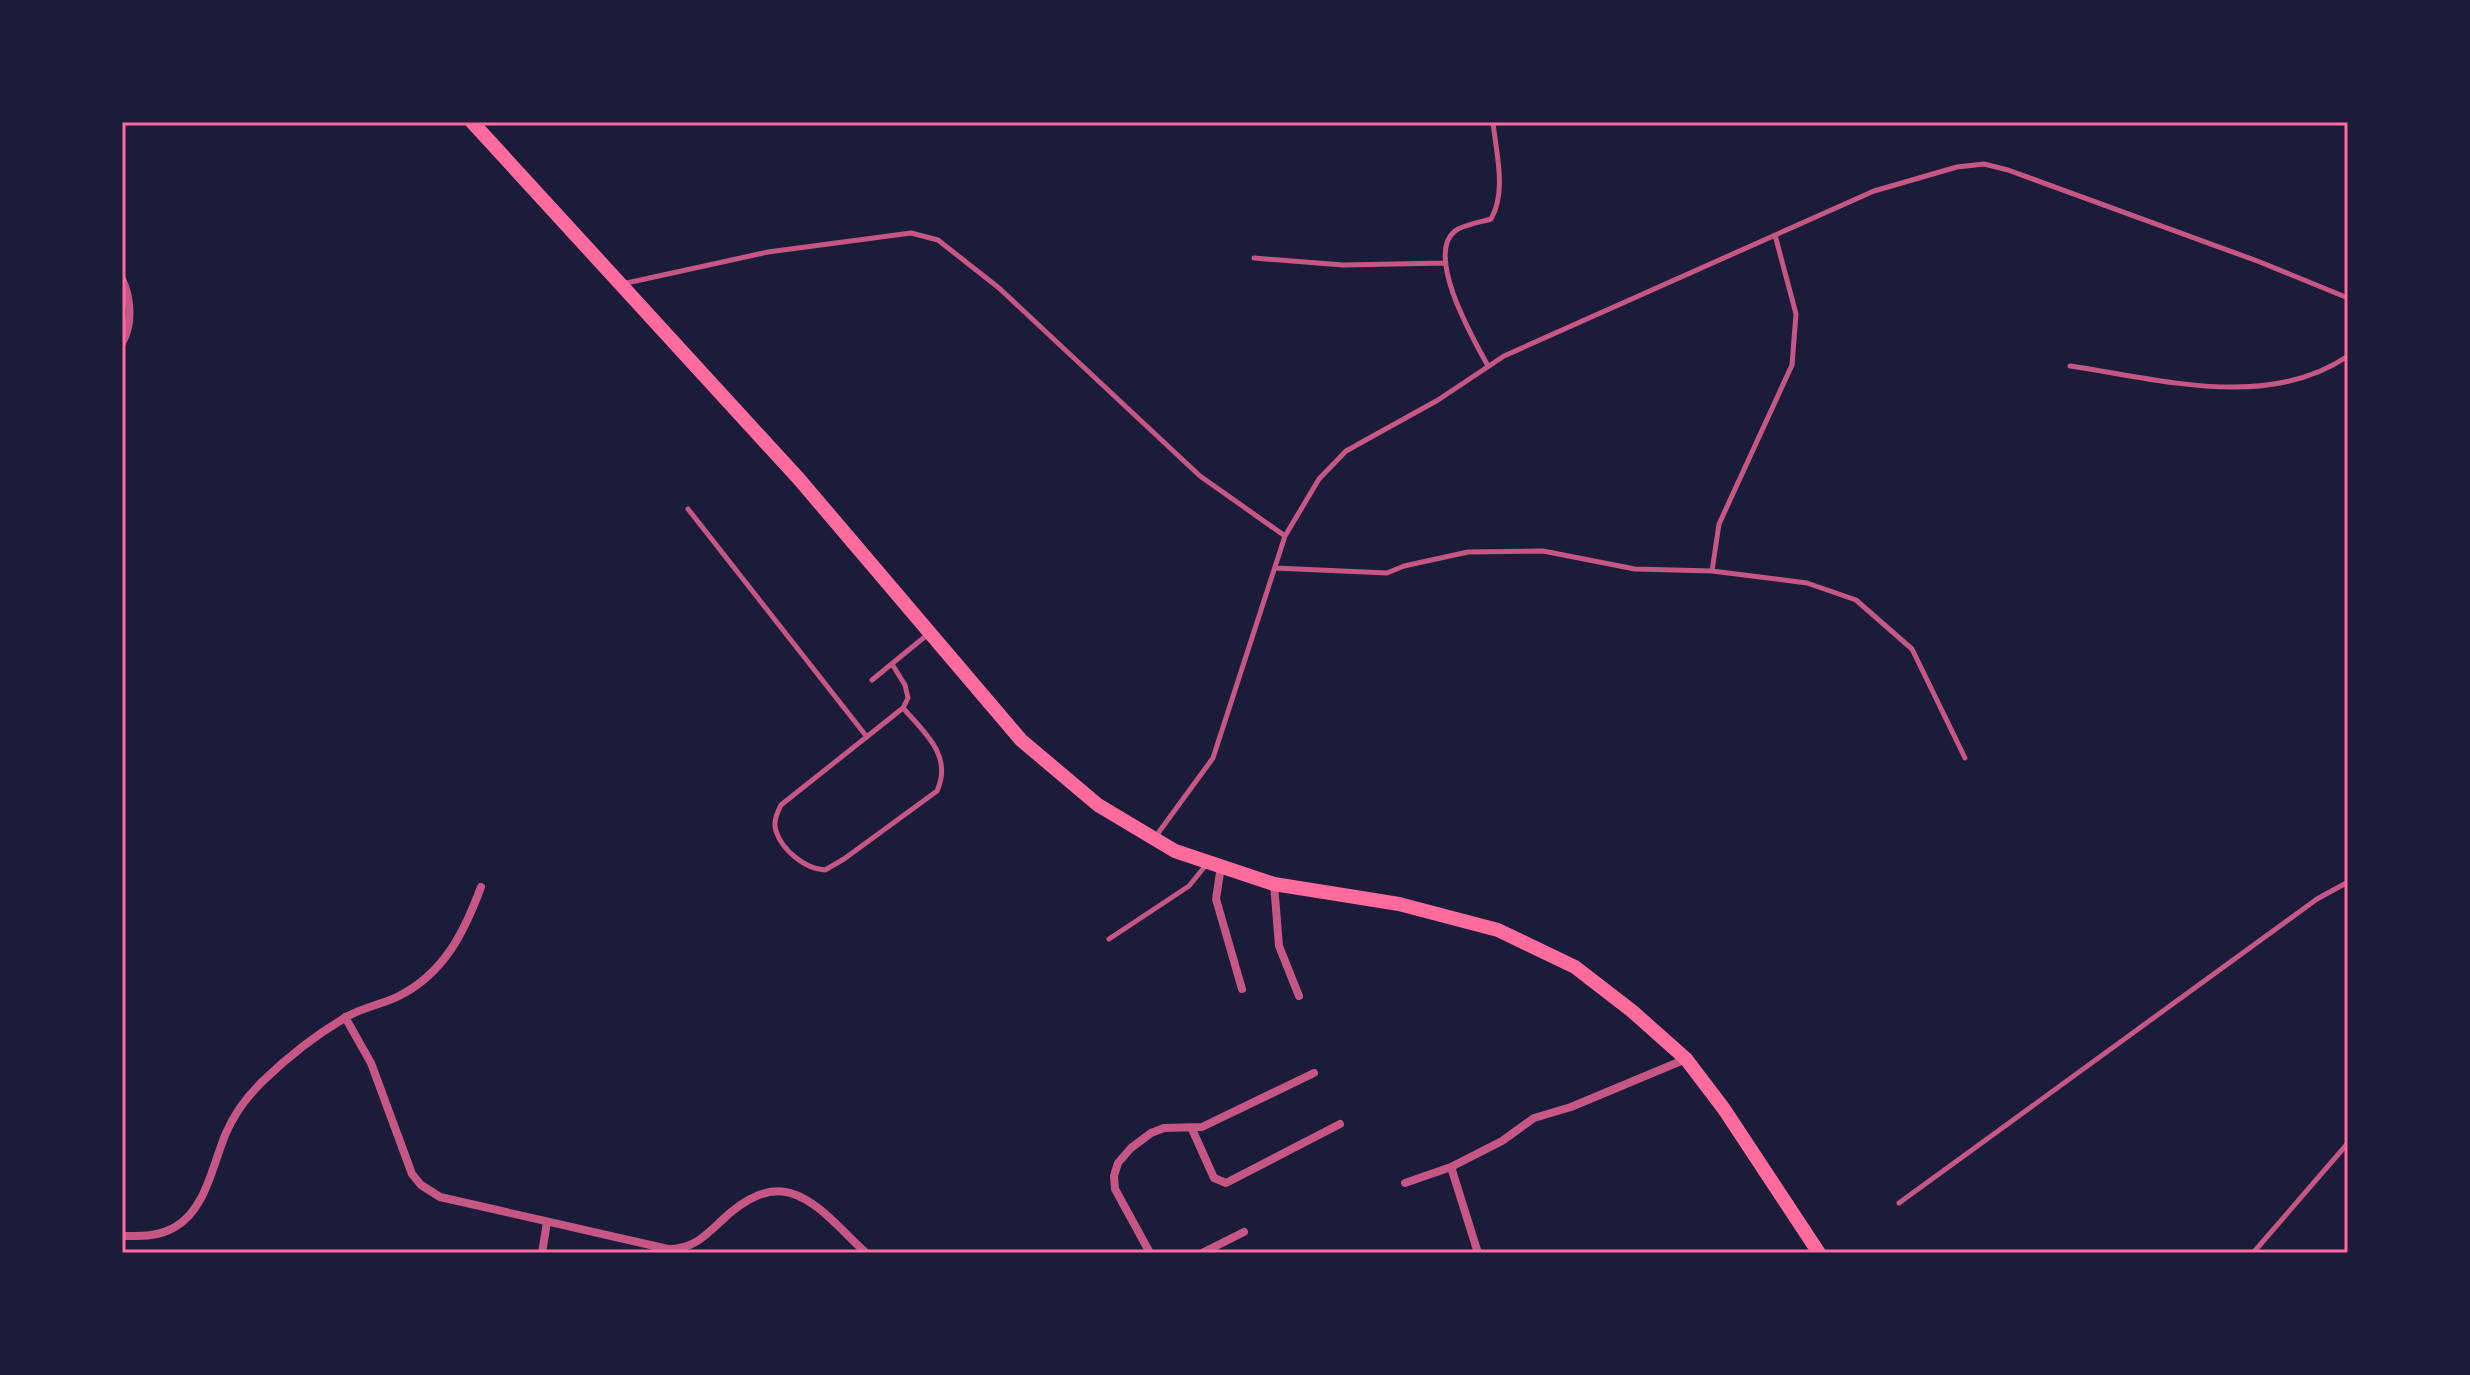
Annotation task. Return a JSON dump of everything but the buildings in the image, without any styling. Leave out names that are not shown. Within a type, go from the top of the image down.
[{"type":"main road","points":[[472,122],[799,479],[1021,740],[1098,805],[1175,851],[1274,884],[1399,904],[1498,930],[1575,967],[1632,1011],[1686,1059],[1724,1109],[1819,1253]]},
{"type":"street","points":[[122,279],[129,308],[129,327],[122,343]]},
{"type":"street","points":[[1215,864],[1216,899],[1242,989]]},
{"type":"street","points":[[1274,884],[1279,946],[1299,996]]},
{"type":"street","points":[[122,1236],[161,1234],[189,1217],[209,1180],[227,1131],[243,1103],[266,1078],[345,1017],[397,997],[421,983],[444,960],[466,929],[481,887]]},
{"type":"street","points":[[345,1017],[371,1063],[412,1174],[421,1185],[440,1197],[668,1249],[697,1249],[730,1213],[769,1191],[783,1190],[813,1203],[866,1253]]},
{"type":"street","points":[[1405,1183],[1451,1167],[1502,1141],[1534,1118],[1571,1107],[1686,1059]]},
{"type":"street","points":[[1150,1253],[1115,1189],[1114,1176],[1118,1163],[1131,1148],[1151,1133],[1164,1128],[1202,1127],[1314,1073]]},
{"type":"street","points":[[1192,1129],[1214,1178],[1226,1183],[1340,1124]]},
{"type":"street","points":[[1451,1167],[1478,1253]]},
{"type":"street","points":[[542,1253],[547,1222]]},
{"type":"street","points":[[1202,1253],[1244,1232]]},
{"type":"lane","points":[[1488,366],[1460,313],[1446,263],[1446,243],[1455,231],[1491,219],[1496,210],[1499,176],[1493,122]]},
{"type":"lane","points":[[1154,838],[1213,758],[1285,536],[1319,479],[1346,451],[1438,400],[1504,356],[1874,191],[1957,167],[1984,164],[2260,262],[2348,298]]},
{"type":"lane","points":[[620,284],[782,250],[911,233],[938,240],[999,288],[1200,476],[1285,536]]},
{"type":"lane","points":[[1712,571],[1719,524],[1792,365],[1796,314],[1775,235]]},
{"type":"lane","points":[[1254,258],[1343,265],[1446,263]]},
{"type":"lane","points":[[2070,366],[2217,387],[2277,385],[2325,372],[2348,356]]},
{"type":"lane","points":[[688,509],[867,737]]},
{"type":"lane","points":[[1275,568],[1387,573],[1404,566],[1468,552],[1543,551],[1635,569],[1712,571],[1807,583],[1856,600],[1912,649],[1965,758]]},
{"type":"lane","points":[[872,680],[931,632]]},
{"type":"lane","points":[[892,664],[905,685],[908,698],[903,708],[781,805],[775,819],[776,832],[790,852],[805,864],[825,870],[937,791],[942,780],[937,746],[903,708]]},
{"type":"lane","points":[[1109,939],[1189,886],[1215,864]]},
{"type":"lane","points":[[1899,1203],[2317,899],[2348,882]]},
{"type":"lane","points":[[2253,1253],[2348,1143]]}]
